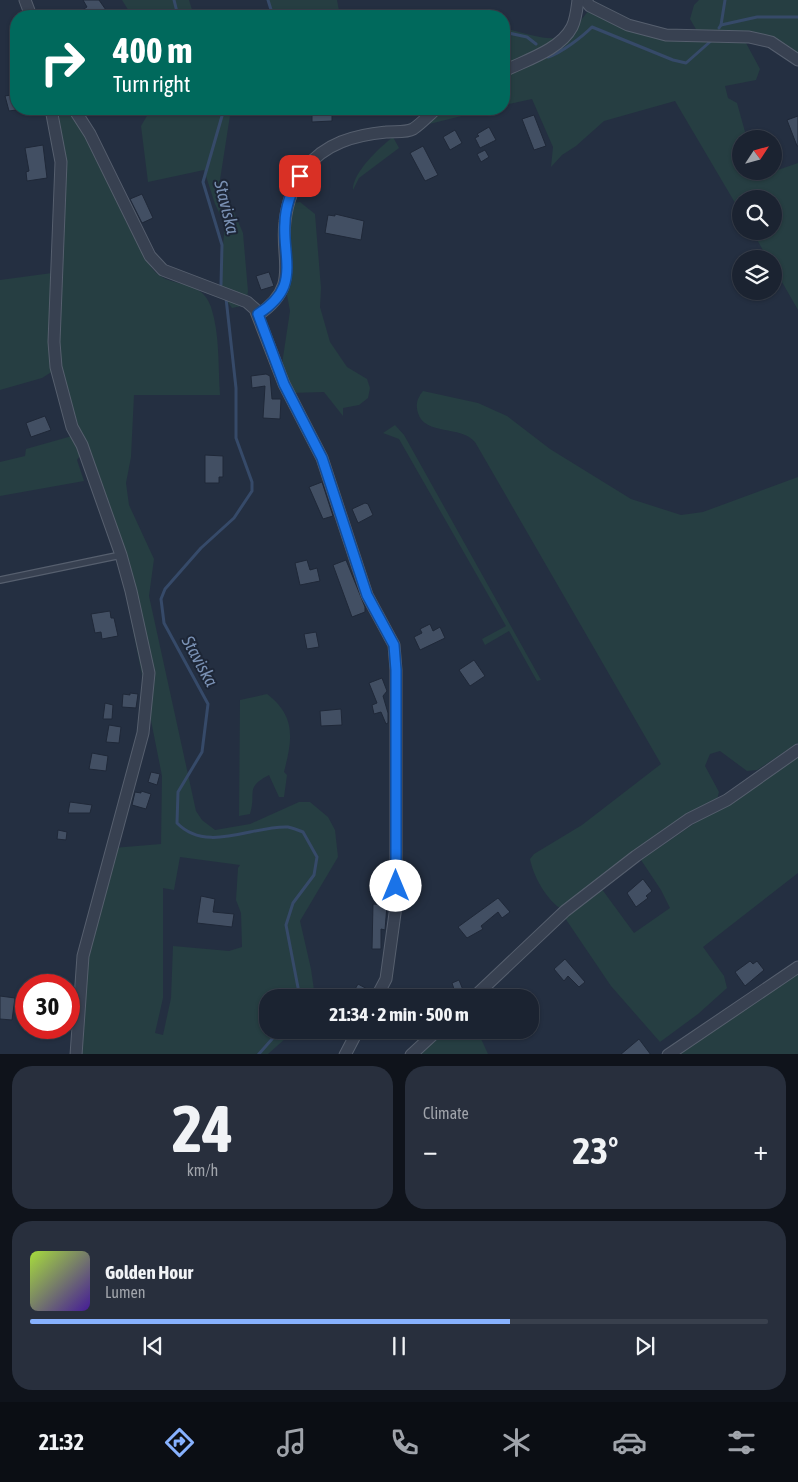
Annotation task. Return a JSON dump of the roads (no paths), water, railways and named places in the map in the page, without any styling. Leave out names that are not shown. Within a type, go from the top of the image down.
[{"type":"street","points":[[510,68],[538,55],[564,38],[573,26],[578,0]]},
{"type":"street","points":[[585,0],[590,6],[628,25],[666,35],[749,37],[771,42],[798,60]]},
{"type":"street","points":[[52,115],[61,162],[54,342],[56,367],[72,427],[82,445],[121,555],[149,673],[143,733],[82,956],[76,1054]]},
{"type":"street","points":[[78,115],[90,134],[150,256],[163,270],[247,302],[258,314],[284,384],[322,458],[367,595],[394,645],[396,670],[396,906],[386,979],[381,989]]},
{"type":"street","points":[[258,314],[272,305],[284,286],[287,258],[284,223],[294,184],[306,167],[324,149],[354,137],[412,130],[429,115]]},
{"type":"street","points":[[483,989],[565,911],[628,862],[689,820],[728,800],[798,750]]},
{"type":"street","points":[[668,1054],[798,967]]},
{"type":"street","points":[[345,1054],[353,1039]]},
{"type":"street","points":[[412,1054],[428,1039]]},
{"type":"lane","points":[[0,580],[121,555]]},
{"type":"waterway","name":"Staviska","points":[[174,0],[176,10]]},
{"type":"waterway","points":[[268,0],[271,10]]},
{"type":"waterway","points":[[721,25],[725,0]]},
{"type":"waterway","points":[[719,28],[721,25],[757,17],[798,17]]},
{"type":"waterway","points":[[548,57],[571,44],[592,27],[673,60],[686,63],[712,40]]},
{"type":"waterway","points":[[510,33],[527,37],[536,44]]},
{"type":"waterway","name":"Staviska","points":[[221,285],[222,245],[203,182],[222,115]]},
{"type":"waterway","name":"Staviska","points":[[226,298],[236,388],[236,438],[252,482],[252,491],[234,518],[201,548],[165,589],[161,599],[164,623],[208,704],[202,752],[178,792],[177,823],[189,832],[202,836],[231,836],[288,827],[303,832],[317,857],[314,875],[293,903],[286,925],[298,989]]},
{"type":"waterway","name":"Staviska","points":[[259,1054],[272,1039]]}]
